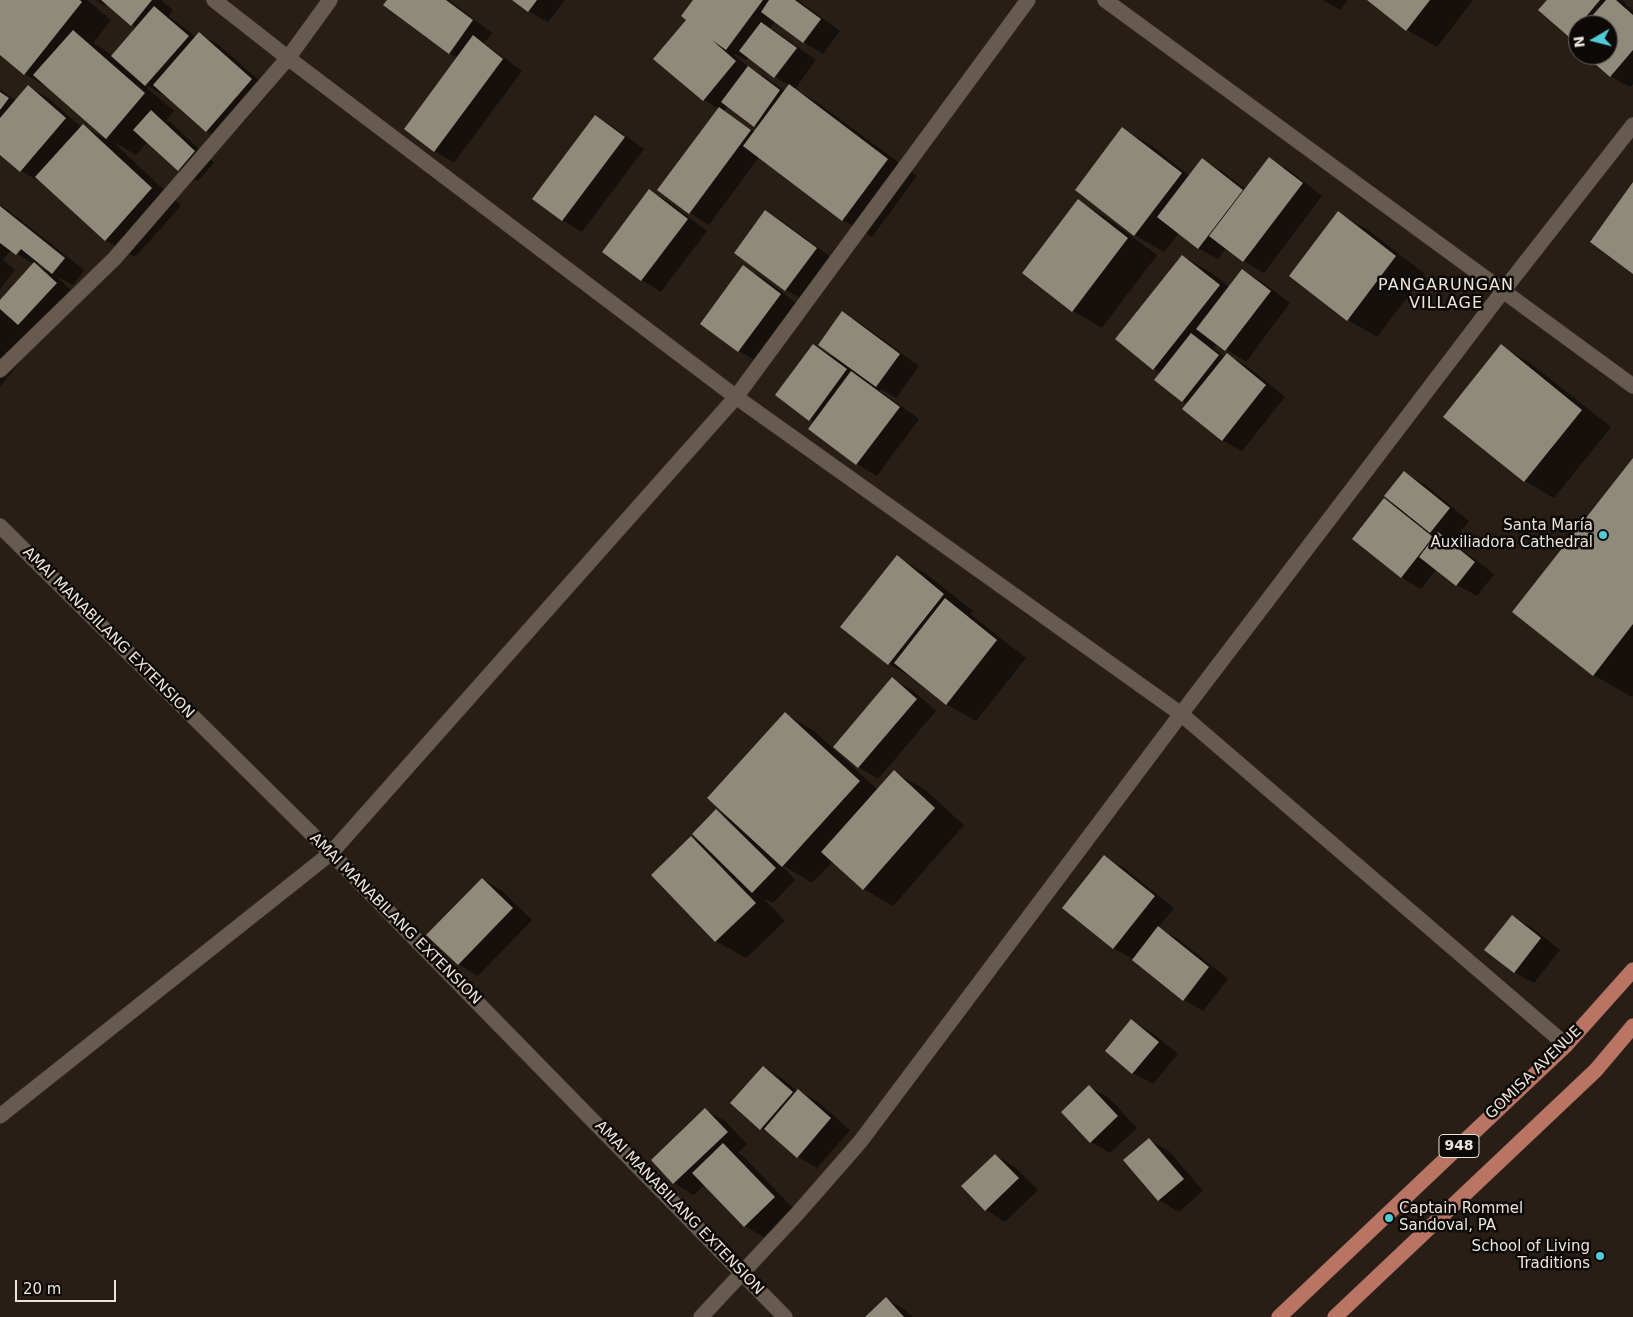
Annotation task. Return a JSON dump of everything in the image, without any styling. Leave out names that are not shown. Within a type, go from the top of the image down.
[{"type":"main road","name":"GOMISA AVENUE","points":[[1278,1317],[1566,1045],[1633,970]]},
{"type":"main road","name":"948","points":[[1335,1317],[1596,1070],[1633,1026]]},
{"type":"street","points":[[214,0],[736,397],[1181,714],[1566,1045]]},
{"type":"street","points":[[0,370],[115,258],[288,58],[330,0]]},
{"type":"street","points":[[0,1116],[331,853],[736,397],[1028,0]]},
{"type":"street","points":[[1105,0],[1633,386]]},
{"type":"street","points":[[701,1317],[797,1214],[860,1142],[1181,714],[1503,291],[1633,125]]},
{"type":"street","name":"AMAI MANABILANG EXTENSION","points":[[0,526],[331,853],[785,1317]]},
{"type":"building","points":[[0,0],[80,0],[82,2],[24,75],[0,55]]},
{"type":"building","points":[[101,0],[152,0],[131,26]]},
{"type":"building","points":[[387,0],[446,0],[473,20],[449,54],[383,5]]},
{"type":"building","points":[[512,0],[537,0],[528,12]]},
{"type":"building","points":[[693,0],[763,0],[726,50],[712,40],[736,61],[703,101],[653,59],[686,20],[681,16]]},
{"type":"building","points":[[769,0],[795,0],[821,19],[803,43],[761,12]]},
{"type":"building","points":[[1367,0],[1430,0],[1406,31]]},
{"type":"building","points":[[1547,0],[1600,0],[1587,15],[1568,15],[1568,36],[1538,10]]},
{"type":"building","points":[[1606,0],[1616,0],[1633,15],[1633,50],[1610,77],[1596,65],[1618,65],[1618,15],[1593,15]]},
{"type":"building","points":[[154,6],[189,36],[145,86],[111,56]]},
{"type":"building","points":[[761,22],[797,48],[774,78],[739,51]]},
{"type":"building","points":[[73,30],[145,93],[106,139],[33,75]]},
{"type":"building","points":[[199,32],[252,79],[206,132],[153,85]]},
{"type":"building","points":[[473,35],[503,59],[434,152],[404,129]]},
{"type":"building","points":[[748,66],[780,90],[754,127],[721,102]]},
{"type":"building","points":[[789,84],[888,159],[842,221],[743,146]]},
{"type":"building","points":[[28,85],[66,118],[20,172],[0,155],[0,118]]},
{"type":"building","points":[[0,92],[9,98],[0,110]]},
{"type":"building","points":[[719,107],[751,130],[689,214],[657,190]]},
{"type":"building","points":[[151,110],[195,151],[178,171],[133,130]]},
{"type":"building","points":[[595,115],[625,137],[562,221],[532,199]]},
{"type":"building","points":[[83,124],[152,188],[105,241],[35,177]]},
{"type":"building","points":[[1122,127],[1182,173],[1134,236],[1075,190]]},
{"type":"building","points":[[1269,157],[1303,183],[1243,262],[1209,236]]},
{"type":"building","points":[[1202,158],[1243,190],[1198,249],[1157,217]]},
{"type":"building","points":[[1633,182],[1633,274],[1590,242]]},
{"type":"building","points":[[649,189],[688,219],[641,281],[602,252]]},
{"type":"building","points":[[1078,199],[1128,238],[1072,312],[1022,273]]},
{"type":"building","points":[[0,206],[65,258],[52,274],[21,249],[16,255],[0,243]]},
{"type":"building","points":[[765,210],[817,248],[785,291],[734,253]]},
{"type":"building","points":[[1338,211],[1396,256],[1347,321],[1289,276]]},
{"type":"building","points":[[1182,255],[1220,285],[1153,370],[1115,339]]},
{"type":"building","points":[[34,262],[57,283],[18,325],[0,309],[0,300]]},
{"type":"building","points":[[743,265],[781,294],[738,352],[700,324]]},
{"type":"building","points":[[1242,269],[1271,291],[1225,351],[1196,329]]},
{"type":"building","points":[[842,311],[900,354],[876,387],[818,345]]},
{"type":"building","points":[[1191,333],[1219,355],[1182,402],[1154,380]]},
{"type":"building","points":[[813,344],[847,369],[809,421],[775,395]]},
{"type":"building","points":[[1501,344],[1582,410],[1524,482],[1443,417]]},
{"type":"building","points":[[1227,353],[1266,385],[1222,441],[1182,409]]},
{"type":"building","points":[[851,371],[900,407],[856,465],[808,429]]},
{"type":"building","name":"Santa María Auxiliadora Cathedral","points":[[1633,458],[1633,624],[1593,676],[1512,612]]},
{"type":"building","points":[[1404,471],[1450,508],[1430,533],[1384,496]]},
{"type":"building","points":[[1384,498],[1433,537],[1401,578],[1352,539]]},
{"type":"building","points":[[1438,532],[1475,562],[1456,586],[1419,557]]},
{"type":"building","points":[[897,555],[944,594],[888,665],[840,627]]},
{"type":"building","points":[[945,598],[997,640],[946,705],[894,663]]},
{"type":"building","points":[[892,677],[917,699],[858,768],[833,747]]},
{"type":"building","points":[[785,712],[860,781],[782,867],[707,798]]},
{"type":"building","points":[[894,770],[935,808],[863,890],[821,852]]},
{"type":"building","points":[[716,809],[776,868],[752,893],[692,834]]},
{"type":"building","points":[[691,836],[756,903],[715,942],[651,875]]},
{"type":"building","points":[[1104,855],[1155,896],[1113,949],[1062,908]]},
{"type":"building","points":[[482,878],[513,908],[458,965],[426,935]]},
{"type":"building","points":[[1512,915],[1541,938],[1514,973],[1484,950]]},
{"type":"building","points":[[1158,926],[1209,967],[1183,1001],[1132,960]]},
{"type":"building","points":[[1131,1019],[1159,1042],[1132,1074],[1105,1051]]},
{"type":"building","points":[[763,1066],[793,1092],[760,1130],[730,1103]]},
{"type":"building","points":[[1089,1085],[1118,1116],[1090,1143],[1061,1112]]},
{"type":"building","points":[[798,1089],[831,1118],[797,1158],[764,1129]]},
{"type":"building","points":[[705,1108],[728,1132],[673,1184],[651,1160]]},
{"type":"building","points":[[1149,1138],[1184,1179],[1158,1201],[1123,1160]]},
{"type":"building","points":[[723,1143],[775,1197],[744,1227],[692,1173]]},
{"type":"building","points":[[995,1154],[1019,1178],[985,1211],[961,1186]]},
{"type":"building","points":[[886,1297],[904,1317],[865,1317]]},
{"type":"place","name":"Santa María Auxiliadora Cathedral","points":[[1603,535]]},
{"type":"place","name":"Captain Rommel Sandoval, PA","points":[[1389,1218]]},
{"type":"place","name":"School of Living Traditions","points":[[1600,1256]]},
{"type":"district","name":"PANGARUNGAN VILLAGE","points":[[1446,295]]}]
